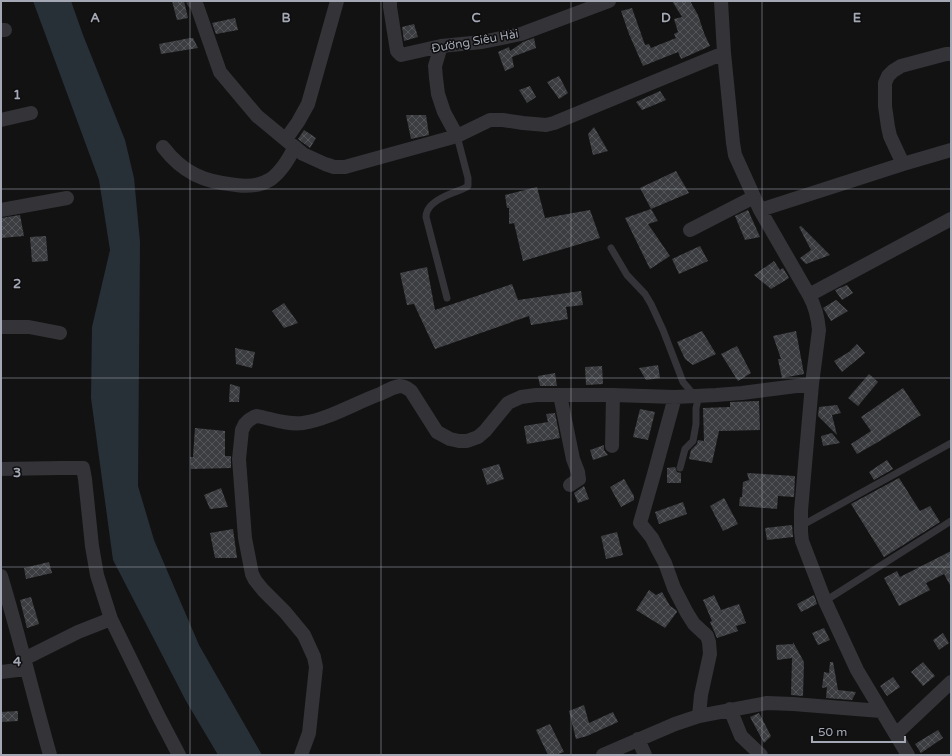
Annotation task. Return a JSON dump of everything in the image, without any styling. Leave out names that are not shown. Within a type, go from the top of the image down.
[{"type":"street","points":[[193,1],[197,6],[220,72],[257,116],[303,154],[325,164],[334,166],[352,165],[457,136],[490,120],[546,125],[554,123],[724,53]]},
{"type":"street","points":[[163,147],[171,157],[189,172],[207,181],[220,184],[254,186],[271,179],[287,161],[290,143],[298,122],[308,104],[337,1]]},
{"type":"street","name":"Đường Siêu Hài","points":[[390,1],[397,51],[401,55],[441,46],[482,42],[521,34],[609,1]]},
{"type":"street","points":[[721,1],[724,53],[735,155],[757,204],[814,304],[818,321],[819,330],[812,384],[801,511],[802,541],[825,601],[857,670],[908,755]]},
{"type":"street","points":[[441,46],[435,66],[438,94],[444,112],[457,136]]},
{"type":"street","points":[[903,164],[890,136],[888,127],[885,106],[885,83],[888,76],[901,66],[951,54]]},
{"type":"street","points":[[1,120],[31,113]]},
{"type":"street","points":[[690,230],[757,204],[951,150]]},
{"type":"street","points":[[1,210],[67,198]]},
{"type":"street","points":[[809,295],[951,219]]},
{"type":"street","points":[[1,327],[29,328],[60,333]]},
{"type":"street","points":[[301,755],[309,733],[316,667],[312,652],[304,635],[292,620],[263,590],[252,574],[245,538],[240,459],[242,430],[245,424],[254,417],[257,416],[286,423],[300,424],[310,422],[331,415],[365,399],[397,387],[404,386],[411,391],[437,432],[450,439],[467,441],[478,437],[485,431],[508,403],[521,397],[536,395],[613,395],[675,397],[742,393],[812,384]]},
{"type":"street","points":[[560,395],[573,458],[579,479],[570,485]]},
{"type":"street","points":[[612,446],[613,395]]},
{"type":"street","points":[[675,397],[640,523],[652,538],[665,563],[674,588],[687,613],[694,624],[707,636],[709,642],[710,654],[702,695],[700,716]]},
{"type":"street","points":[[1,469],[83,468],[97,575],[112,619],[158,715],[180,755]]},
{"type":"street","points":[[1,576],[50,755]]},
{"type":"street","points":[[1,672],[25,664],[78,632],[112,619]]},
{"type":"street","points":[[896,734],[951,682]]},
{"type":"street","points":[[603,755],[675,724],[700,716],[767,703],[881,711]]},
{"type":"street","points":[[730,709],[741,736],[761,755]]},
{"type":"street","points":[[638,739],[645,755]]},
{"type":"lane","points":[[447,298],[426,213],[428,208],[434,203],[468,186],[468,178],[457,136]]},
{"type":"lane","points":[[611,248],[627,275],[645,294],[651,304],[663,330],[683,382],[696,396],[696,424],[693,441],[685,449],[680,468]]},
{"type":"lane","points":[[801,527],[951,443]]},
{"type":"lane","points":[[825,601],[951,521]]},
{"type":"shaded area","points":[[33,1],[71,1],[125,140],[134,178],[140,242],[138,486],[154,540],[199,645],[262,755],[218,755],[186,701],[113,560],[91,398],[92,327],[110,250],[99,180]]},
{"type":"building","points":[[172,1],[184,1],[188,18],[177,20]]},
{"type":"building","points":[[672,1],[690,1],[698,15],[710,46],[681,59],[678,52],[643,66],[621,11],[632,8],[645,45],[649,44],[651,48],[676,38],[674,34],[678,32],[674,19],[682,17]]},
{"type":"building","points":[[235,18],[238,30],[216,34],[212,23]]},
{"type":"building","points":[[414,24],[418,37],[404,41],[402,27]]},
{"type":"building","points":[[193,38],[198,48],[161,54],[159,44]]},
{"type":"building","points":[[534,38],[536,48],[512,57],[514,67],[505,71],[498,52],[509,47],[510,51],[523,42]]},
{"type":"building","points":[[559,76],[568,93],[559,99],[547,82]]},
{"type":"building","points":[[530,86],[536,97],[527,103],[519,90]]},
{"type":"building","points":[[660,91],[666,100],[642,110],[636,102]]},
{"type":"building","points":[[406,115],[426,115],[429,135],[411,139]]},
{"type":"building","points":[[594,127],[608,151],[593,155],[588,134]]},
{"type":"building","points":[[304,130],[316,138],[310,148],[298,139]]},
{"type":"building","points":[[676,171],[689,193],[651,209],[640,188]]},
{"type":"building","points":[[537,187],[545,218],[590,210],[600,238],[523,261],[514,223],[509,224],[509,208],[507,208],[505,195]]},
{"type":"building","points":[[651,209],[658,221],[648,224],[670,256],[650,269],[625,218]]},
{"type":"building","points":[[748,210],[760,237],[745,240],[735,216]]},
{"type":"building","points":[[20,215],[24,236],[1,238],[1,218]]},
{"type":"building","points":[[801,226],[830,255],[806,264],[800,258],[811,250],[799,227]]},
{"type":"building","points":[[46,236],[48,261],[32,262],[30,237]]},
{"type":"building","points":[[700,246],[708,261],[679,274],[672,259]]},
{"type":"building","points":[[774,261],[780,270],[783,268],[789,278],[771,289],[754,275]]},
{"type":"building","points":[[427,267],[435,310],[512,284],[518,300],[581,291],[583,305],[566,307],[568,319],[531,325],[529,316],[435,349],[414,304],[407,305],[400,273]]},
{"type":"building","points":[[847,285],[853,293],[842,300],[835,290]]},
{"type":"building","points":[[836,300],[848,311],[831,321],[823,308]]},
{"type":"building","points":[[284,303],[298,323],[284,328],[272,311]]},
{"type":"building","points":[[702,331],[716,354],[693,365],[685,359],[677,342]]},
{"type":"building","points":[[796,331],[804,374],[782,378],[778,359],[781,359],[773,336]]},
{"type":"building","points":[[857,344],[865,353],[842,372],[834,361],[849,352]]},
{"type":"building","points":[[737,346],[751,373],[738,381],[721,354]]},
{"type":"building","points":[[235,348],[255,352],[252,368],[236,364]]},
{"type":"building","points":[[658,365],[660,378],[646,380],[639,368]]},
{"type":"building","points":[[602,366],[603,384],[586,385],[585,367]]},
{"type":"building","points":[[555,373],[557,386],[540,386],[538,376]]},
{"type":"building","points":[[869,374],[878,382],[858,406],[848,398]]},
{"type":"building","points":[[230,384],[240,387],[239,402],[229,402]]},
{"type":"building","points":[[903,388],[921,415],[857,454],[851,444],[871,431],[861,417]]},
{"type":"building","points":[[759,401],[760,430],[719,431],[712,463],[689,459],[691,450],[697,444],[698,440],[704,441],[703,408],[730,407],[730,402]]},
{"type":"building","points":[[837,405],[841,413],[832,415],[837,435],[818,416],[819,407]]},
{"type":"building","points":[[640,409],[655,412],[648,440],[633,437]]},
{"type":"building","points":[[555,413],[560,438],[527,444],[524,426],[548,422],[546,414]]},
{"type":"building","points":[[195,428],[225,431],[225,456],[231,456],[231,468],[191,469],[190,457],[193,457]]},
{"type":"building","points":[[832,433],[840,443],[823,446],[821,436]]},
{"type":"building","points":[[604,445],[604,450],[608,455],[593,460],[590,450]]},
{"type":"building","points":[[887,460],[893,469],[874,480],[869,472]]},
{"type":"building","points":[[499,464],[504,479],[487,485],[482,469]]},
{"type":"building","points":[[675,467],[677,472],[681,473],[681,483],[667,483],[667,468]]},
{"type":"building","points":[[747,473],[795,476],[794,497],[778,496],[777,509],[739,506],[740,497],[742,497],[743,482],[749,480]]},
{"type":"building","points":[[899,478],[920,511],[930,506],[940,522],[884,557],[851,504]]},
{"type":"building","points":[[624,479],[634,496],[634,500],[621,507],[610,487]]},
{"type":"building","points":[[584,486],[589,499],[578,503],[574,493]]},
{"type":"building","points":[[221,488],[228,507],[210,509],[204,495]]},
{"type":"building","points":[[724,498],[738,524],[723,531],[710,506]]},
{"type":"building","points":[[683,502],[687,514],[659,524],[655,512]]},
{"type":"building","points":[[792,525],[793,537],[767,540],[765,528]]},
{"type":"building","points":[[233,529],[237,558],[215,558],[210,533]]},
{"type":"building","points":[[617,532],[623,555],[606,559],[601,536]]},
{"type":"building","points":[[951,551],[951,587],[944,574],[926,583],[930,590],[899,606],[884,578],[897,571],[900,577]]},
{"type":"building","points":[[49,562],[52,573],[26,579],[24,568]]},
{"type":"building","points":[[649,590],[656,595],[662,592],[670,606],[677,612],[665,628],[636,610]]},
{"type":"building","points":[[714,595],[721,610],[739,604],[746,623],[736,626],[738,631],[717,638],[703,600]]},
{"type":"building","points":[[814,595],[817,604],[801,612],[797,604]]},
{"type":"building","points":[[31,597],[39,624],[27,628],[20,600]]},
{"type":"building","points":[[824,628],[830,640],[818,645],[812,633]]},
{"type":"building","points":[[943,633],[949,643],[939,650],[933,640]]},
{"type":"building","points":[[793,642],[804,662],[803,696],[791,695],[792,658],[777,660],[776,645],[793,644]]},
{"type":"building","points":[[830,662],[833,662],[838,690],[856,692],[852,700],[826,698],[827,687],[822,688],[824,672],[829,673]]},
{"type":"building","points":[[923,662],[935,676],[923,686],[911,672]]},
{"type":"building","points":[[893,677],[900,687],[887,696],[880,686]]},
{"type":"building","points":[[584,705],[589,723],[613,712],[618,722],[587,736],[576,739],[569,711]]},
{"type":"building","points":[[18,711],[18,721],[1,722],[1,712]]},
{"type":"building","points":[[759,713],[771,736],[764,743],[750,717]]},
{"type":"building","points":[[550,724],[564,752],[555,755],[548,755],[536,730]]},
{"type":"building","points":[[938,730],[943,738],[921,753],[915,744]]}]
